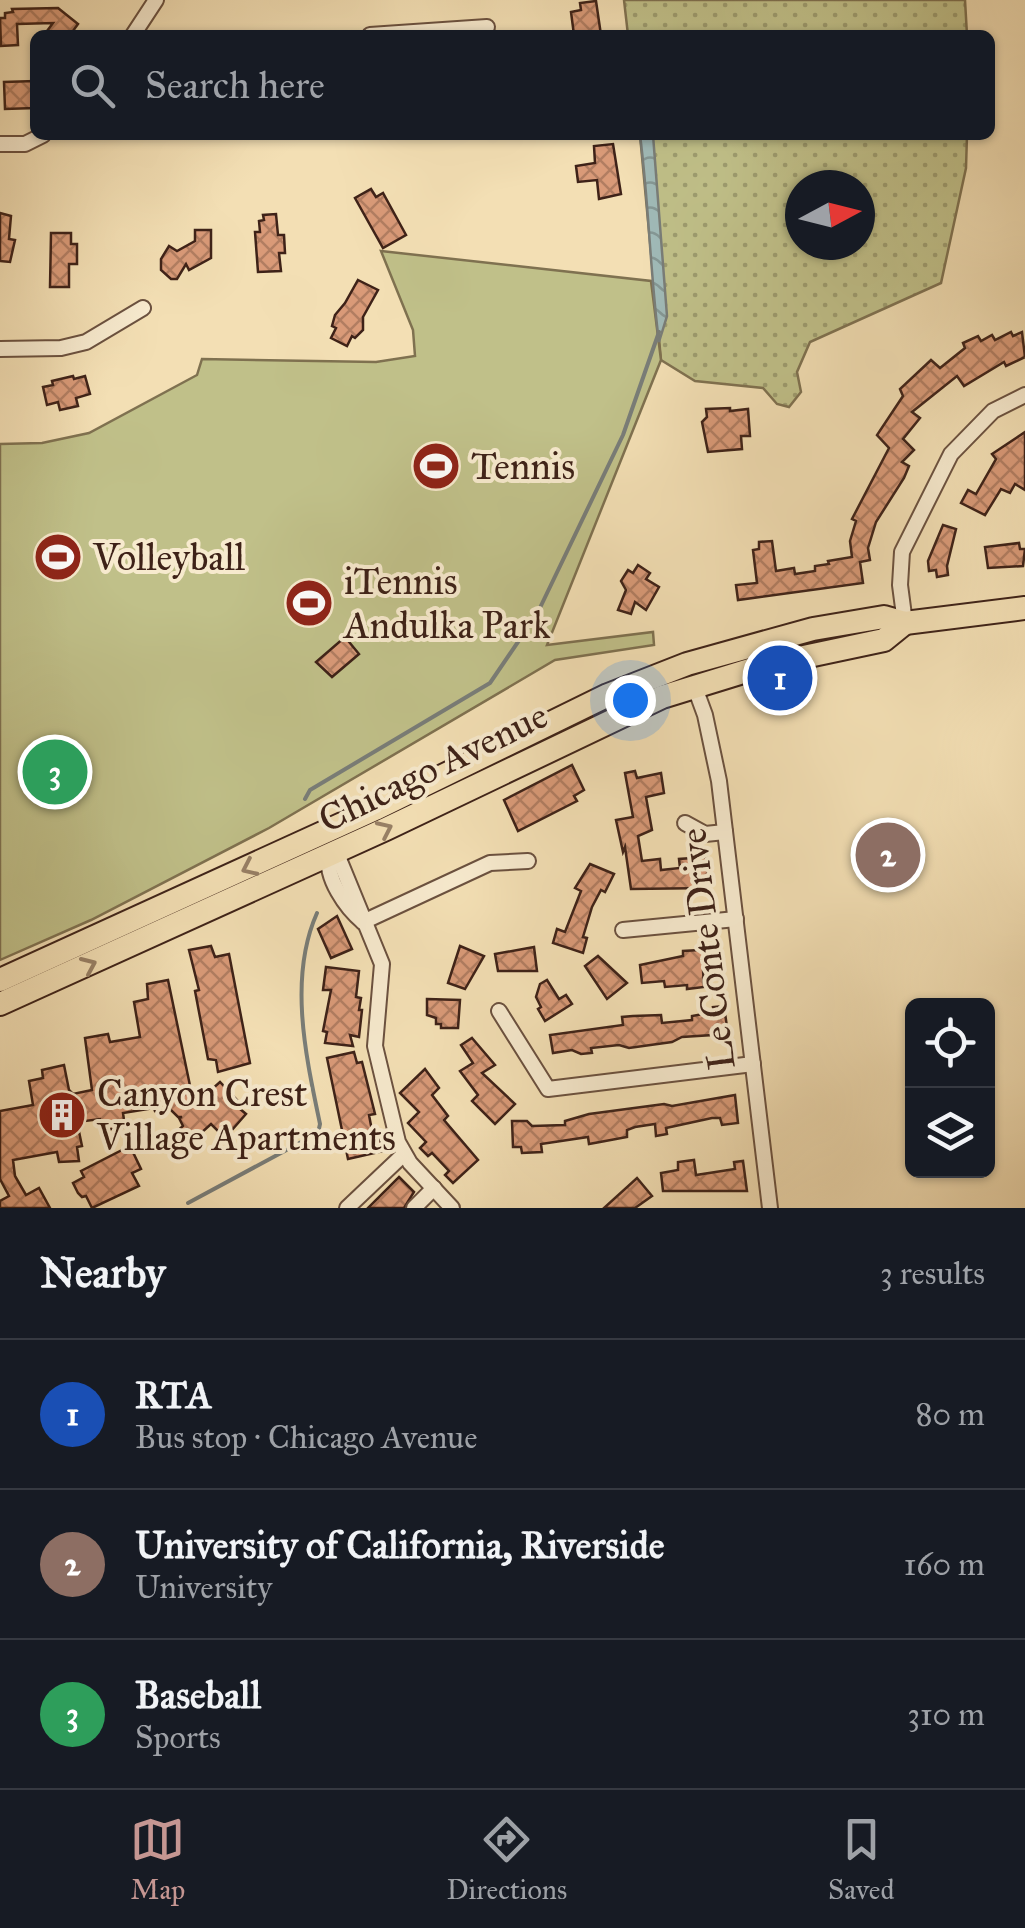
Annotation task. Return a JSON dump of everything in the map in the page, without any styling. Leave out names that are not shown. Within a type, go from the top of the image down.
[{"type":"main road","name":"Chicago Avenue","points":[[0,980],[376,809],[654,676],[722,653],[884,616],[904,624],[1025,608]]},
{"type":"main road","name":"Chicago Avenue","points":[[0,1004],[329,855],[619,716],[694,685],[816,652],[884,640],[904,624]]},
{"type":"main road","points":[[654,676],[694,685],[696,674],[705,667],[773,648],[780,638]]},
{"type":"street","points":[[136,30],[156,0]]},
{"type":"street","points":[[454,30],[487,28]]},
{"type":"street","points":[[0,144],[25,144],[33,140]]},
{"type":"street","points":[[0,349],[61,348],[86,342],[142,308]]},
{"type":"street","points":[[904,624],[902,552],[951,454],[993,411],[1025,395]]},
{"type":"street","name":"Le Conte Drive","points":[[694,685],[713,748],[726,832],[770,1208]]},
{"type":"street","points":[[686,824],[705,834],[726,832]]},
{"type":"street","points":[[329,855],[327,866],[340,894],[350,912],[363,922],[382,964],[375,1046],[404,1154],[452,1208]]},
{"type":"street","points":[[363,922],[490,863],[528,861]]},
{"type":"street","points":[[623,930],[736,919]]},
{"type":"street","points":[[499,1011],[548,1089],[753,1064]]},
{"type":"street","points":[[347,1208],[404,1154]]},
{"type":"street","points":[[414,1208],[434,1188]]},
{"type":"green space","points":[[624,0],[965,0],[967,30],[627,30]]},
{"type":"green space","points":[[640,140],[967,140],[966,168],[941,283],[810,342],[797,372],[801,392],[789,407],[777,404],[763,388],[695,381],[661,360]]},
{"type":"green space","points":[[381,251],[651,281],[661,360],[547,645],[653,632],[654,645],[555,660],[269,828],[91,920],[0,960],[0,444],[42,443],[89,433],[197,375],[202,359],[376,362],[415,356],[413,330]]},
{"type":"water","points":[[641,140],[653,140],[667,316],[659,342],[654,290]]},
{"type":"building","points":[[596,1],[600,30],[573,30],[571,12],[581,10],[580,3]]},
{"type":"building","points":[[58,8],[78,24],[74,30],[48,30],[53,23],[17,24],[18,45],[1,46],[0,18],[12,9]]},
{"type":"building","points":[[30,81],[30,108],[5,109],[4,82]]},
{"type":"building","points":[[613,144],[621,194],[599,199],[597,180],[578,182],[576,166],[595,163],[594,146]]},
{"type":"building","points":[[371,189],[376,197],[383,193],[406,235],[383,248],[355,198]]},
{"type":"building","points":[[0,213],[11,216],[9,239],[15,240],[10,262],[0,261]]},
{"type":"building","points":[[276,214],[278,235],[284,235],[285,253],[279,253],[281,271],[258,272],[255,232],[260,232],[263,215]]},
{"type":"building","points":[[195,230],[211,230],[211,258],[189,270],[186,264],[177,279],[171,279],[161,270],[161,259],[169,246],[177,251],[195,241]]},
{"type":"building","points":[[51,233],[71,233],[71,244],[77,244],[77,264],[69,264],[69,287],[50,287]]},
{"type":"building","points":[[358,280],[378,290],[363,317],[363,330],[355,338],[352,336],[347,346],[331,338],[336,328],[332,326]]},
{"type":"building","points":[[1011,332],[1013,336],[1022,332],[1025,357],[1006,366],[1004,362],[964,386],[957,376],[912,412],[920,418],[903,439],[914,450],[902,462],[909,466],[904,478],[876,522],[868,548],[870,560],[860,562],[863,583],[738,600],[736,585],[757,583],[753,550],[759,549],[759,542],[772,541],[776,571],[815,571],[815,566],[829,564],[828,561],[852,557],[850,541],[856,521],[852,519],[889,448],[877,435],[903,396],[900,389],[931,360],[940,368],[965,348],[963,343],[978,336],[981,341],[992,335],[995,340]]},
{"type":"building","points":[[73,376],[85,376],[90,394],[76,398],[78,406],[60,410],[58,402],[47,405],[43,387]]},
{"type":"building","points":[[706,409],[748,409],[750,436],[741,436],[742,449],[708,452],[702,422],[707,417]]},
{"type":"building","points":[[1025,432],[1025,490],[1015,484],[1010,493],[1001,489],[985,515],[961,503],[968,490],[976,494],[996,459],[992,454]]},
{"type":"building","points":[[943,525],[956,529],[948,575],[937,577],[936,570],[929,571],[928,561]]},
{"type":"building","points":[[1019,543],[1020,549],[1025,549],[1023,566],[988,568],[985,547]]},
{"type":"building","points":[[638,565],[650,573],[646,579],[659,587],[646,610],[635,602],[631,614],[618,610],[626,590],[621,581],[628,570],[633,573]]},
{"type":"building","points":[[345,637],[359,654],[332,677],[316,662]]},
{"type":"building","points":[[572,765],[584,790],[574,796],[577,801],[518,831],[504,800]]},
{"type":"building","points":[[635,771],[637,778],[661,773],[664,793],[646,797],[652,830],[638,836],[642,861],[660,859],[661,870],[680,868],[679,859],[706,857],[710,888],[631,889],[625,847],[623,852],[616,820],[633,817],[625,773]]},
{"type":"building","points":[[590,864],[614,874],[592,907],[583,937],[587,938],[583,953],[553,943],[557,929],[565,932],[581,891],[575,888]]},
{"type":"building","points":[[337,916],[352,949],[331,958],[318,929]]},
{"type":"building","points":[[211,946],[215,957],[229,954],[250,1063],[218,1072],[216,1060],[208,1059],[189,950]]},
{"type":"building","points":[[460,946],[484,956],[465,989],[448,983]]},
{"type":"building","points":[[534,947],[537,971],[498,971],[495,954]]},
{"type":"building","points":[[717,949],[719,967],[703,970],[704,987],[665,987],[664,981],[642,983],[640,965],[683,956],[683,951]]},
{"type":"building","points":[[598,956],[627,983],[607,999],[585,966]]},
{"type":"building","points":[[326,967],[359,971],[356,997],[361,998],[362,1010],[359,1037],[350,1035],[353,1046],[325,1043],[327,1032],[323,1031],[331,990],[323,990]]},
{"type":"building","points":[[168,980],[193,1100],[199,1095],[202,1098],[220,1082],[237,1100],[233,1103],[246,1114],[225,1138],[211,1124],[188,1145],[176,1132],[183,1126],[179,1118],[182,1117],[170,1109],[123,1113],[125,1127],[105,1130],[100,1119],[77,1122],[82,1146],[77,1147],[79,1161],[59,1162],[57,1152],[13,1160],[15,1176],[26,1195],[39,1188],[50,1208],[0,1208],[0,1201],[9,1196],[0,1179],[0,1111],[33,1105],[29,1081],[43,1078],[42,1070],[64,1065],[73,1094],[92,1090],[85,1038],[108,1034],[110,1042],[140,1037],[134,1002],[148,999],[147,984]]},
{"type":"building","points":[[547,980],[559,999],[566,995],[572,1004],[545,1021],[536,997],[540,984]]},
{"type":"building","points":[[427,999],[460,1000],[458,1028],[441,1028],[441,1024],[436,1024],[436,1018],[427,1015]]},
{"type":"building","points":[[724,1006],[728,1034],[682,1037],[629,1048],[591,1048],[592,1053],[553,1053],[550,1035],[623,1025],[622,1017],[661,1015],[662,1023],[692,1020],[692,1016]]},
{"type":"building","points":[[472,1038],[495,1065],[482,1073],[515,1104],[495,1124],[472,1101],[478,1095],[460,1071],[473,1063],[461,1045]]},
{"type":"building","points":[[354,1052],[357,1063],[362,1062],[375,1114],[369,1115],[374,1141],[380,1139],[383,1151],[348,1159],[327,1058]]},
{"type":"building","points":[[425,1069],[439,1088],[432,1095],[448,1116],[444,1120],[478,1160],[453,1183],[445,1175],[449,1171],[432,1153],[428,1156],[420,1148],[426,1142],[408,1123],[419,1112],[400,1093]]},
{"type":"building","points":[[735,1095],[738,1123],[722,1125],[720,1118],[712,1118],[666,1128],[667,1134],[656,1136],[655,1124],[627,1130],[627,1137],[589,1144],[588,1137],[541,1144],[542,1152],[522,1153],[521,1147],[513,1147],[512,1121],[527,1121],[532,1126],[565,1125],[565,1121],[589,1114]]},
{"type":"building","points":[[130,1146],[141,1169],[132,1173],[139,1186],[92,1208],[73,1183],[84,1177],[81,1171]]},
{"type":"building","points":[[694,1160],[696,1175],[735,1169],[734,1162],[743,1161],[747,1191],[663,1191],[661,1173],[678,1170],[678,1162]]},
{"type":"building","points":[[399,1177],[414,1192],[404,1208],[368,1208]]},
{"type":"building","points":[[637,1178],[652,1196],[635,1208],[604,1208]]},
{"type":"waterway","points":[[305,799],[310,790],[490,683],[537,614],[623,435],[659,332]]},
{"type":"waterway","points":[[188,1203],[318,1133],[320,1124],[302,1018],[303,964],[317,913]]},
{"type":"place","name":"Tennis","points":[[436,466]]},
{"type":"place","name":"Volleyball","points":[[58,557]]},
{"type":"place","name":"iTennis Andulka Park","points":[[309,603]]},
{"type":"place","name":"RTA","points":[[780,678]]},
{"type":"place","name":"Baseball","points":[[55,772]]},
{"type":"place","name":"University of California, Riverside","points":[[888,855]]},
{"type":"place","name":"Canyon Crest Village Apartments","points":[[62,1115]]}]
